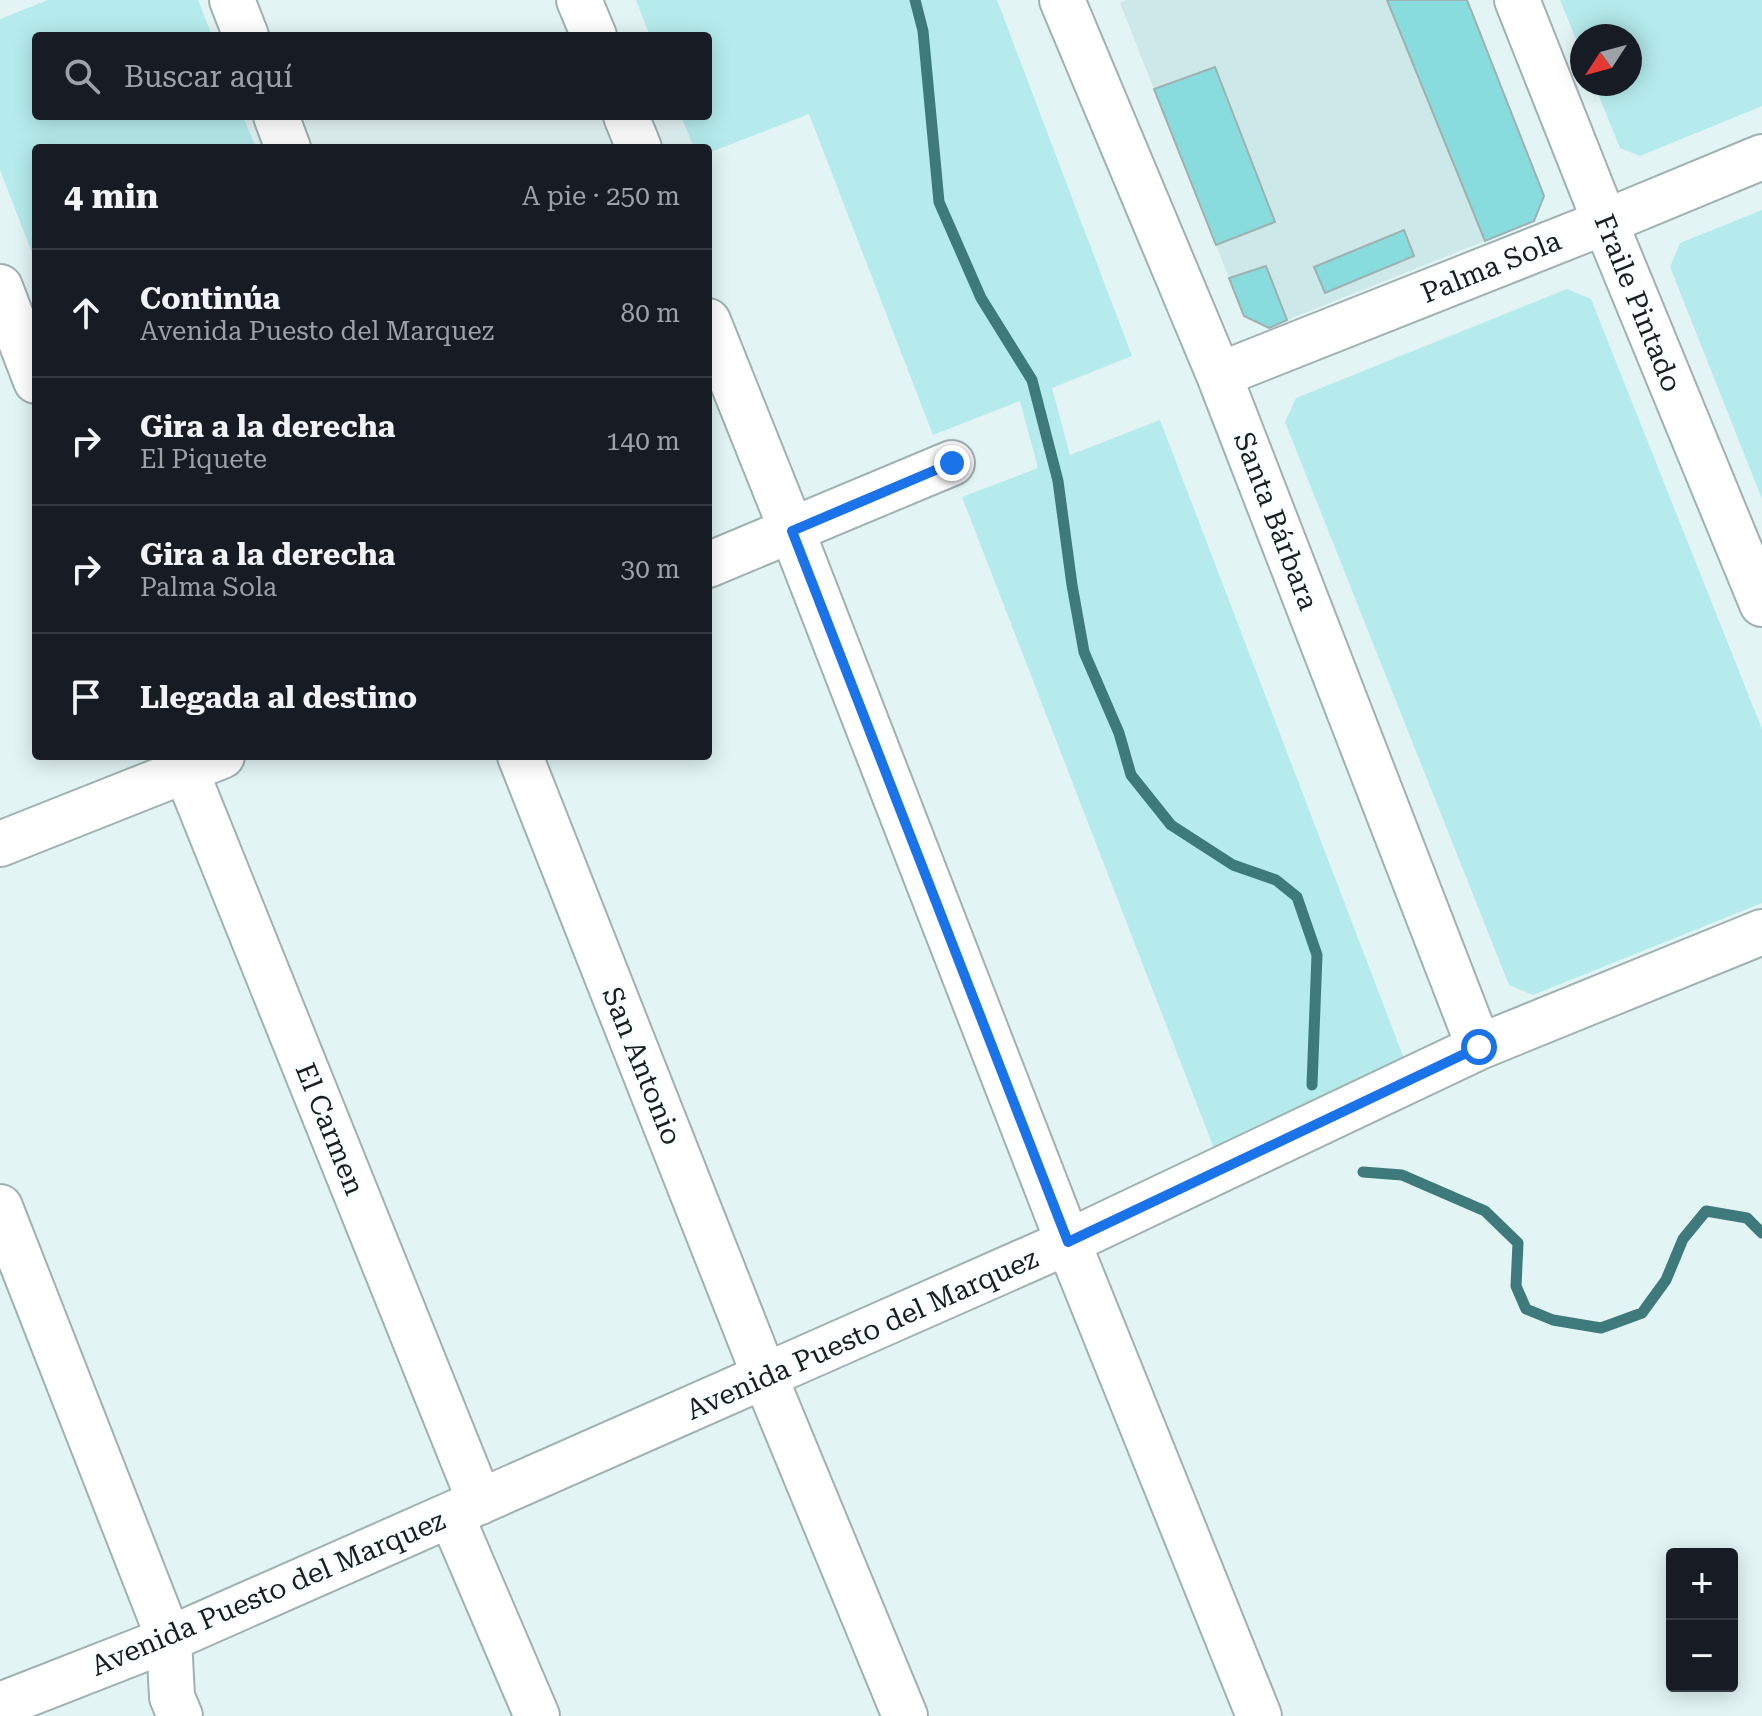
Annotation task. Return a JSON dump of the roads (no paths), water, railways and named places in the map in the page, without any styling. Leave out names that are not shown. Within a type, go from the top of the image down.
[{"type":"street","points":[[232,0],[244,32]]},
{"type":"street","points":[[579,0],[592,32]]},
{"type":"street","name":"Santa Bárbara","points":[[1062,0],[1219,375],[1479,1047]]},
{"type":"street","name":"Fraile Pintado","points":[[1517,0],[1762,604]]},
{"type":"street","points":[[278,120],[286,144]]},
{"type":"street","points":[[628,120],[637,144]]},
{"type":"street","name":"Palma Sola","points":[[1219,375],[1762,157]]},
{"type":"street","points":[[0,287],[32,371]]},
{"type":"street","points":[[712,331],[1068,1242],[1259,1716]]},
{"type":"street","points":[[712,563],[952,463]]},
{"type":"street","name":"San Antonio","points":[[522,760],[765,1377],[905,1716]]},
{"type":"street","points":[[0,844],[196,761]]},
{"type":"street","name":"El Carmen","points":[[196,761],[466,1508],[537,1716]]},
{"type":"street","name":"Avenida Puesto del Marquez","points":[[0,1705],[169,1639],[765,1377],[1068,1242],[1479,1047],[1762,932]]},
{"type":"street","points":[[0,1207],[169,1639],[172,1697],[180,1716]]},
{"type":"waterway","points":[[915,0],[923,31],[939,202],[981,298],[1032,380],[1058,481],[1084,652],[1119,733],[1131,775],[1171,825],[1233,865],[1276,880],[1297,897],[1317,955],[1312,1085]]},
{"type":"waterway","points":[[1363,1172],[1402,1175],[1485,1211],[1518,1243],[1516,1286],[1526,1309],[1553,1320],[1601,1328],[1642,1313],[1666,1280],[1683,1239],[1706,1211],[1747,1218],[1762,1233]]}]
